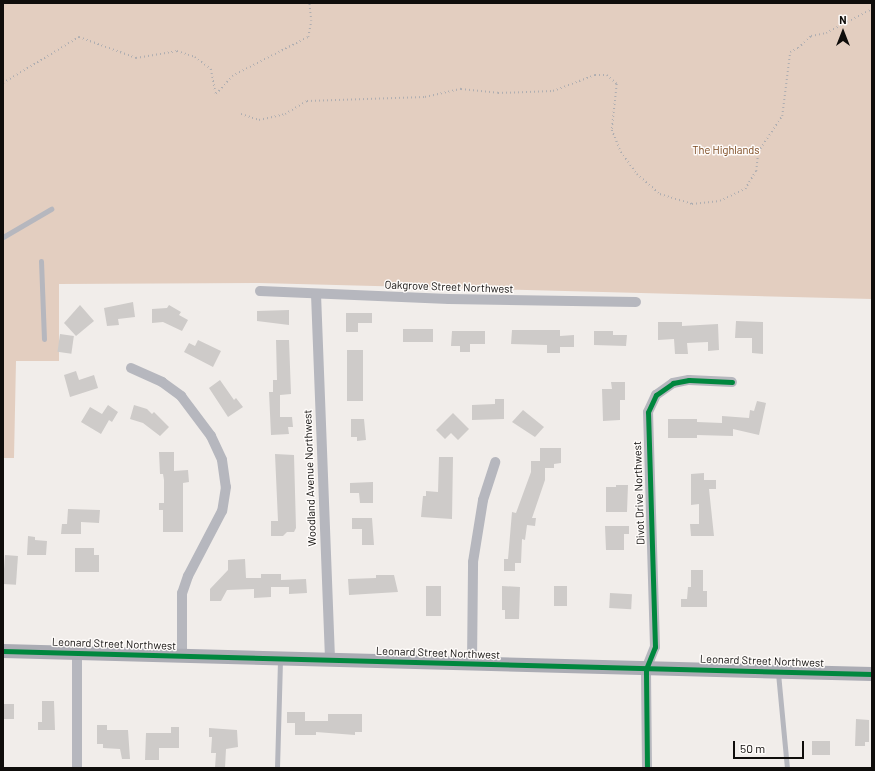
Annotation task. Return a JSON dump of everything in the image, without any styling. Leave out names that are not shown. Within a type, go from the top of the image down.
[{"type":"main road","name":"Leonard Street Northwest","points":[[3,651],[872,674]]},
{"type":"street","name":"Oakgrove Street Northwest","points":[[260,291],[316,294],[636,302]]},
{"type":"street","name":"Woodland Avenue Northwest","points":[[316,294],[330,660]]},
{"type":"street","points":[[131,368],[162,382],[181,396],[211,436],[222,460],[226,486],[222,511],[188,576],[182,593],[182,656]]},
{"type":"street","name":"Divot Drive Northwest","points":[[646,669],[655,647],[648,412],[656,395],[673,383],[689,380],[732,382]]},
{"type":"street","points":[[472,664],[473,556],[483,500],[496,462]]},
{"type":"street","points":[[77,653],[77,768]]},
{"type":"street","points":[[646,669],[647,768]]},
{"type":"lane","points":[[3,237],[51,209]]},
{"type":"lane","points":[[41,261],[44,339]]},
{"type":"lane","points":[[277,768],[280,658]]},
{"type":"lane","points":[[778,672],[787,768]]},
{"type":"path","points":[[3,83],[79,37],[136,58],[177,51],[195,56],[211,69],[216,94],[232,76],[308,37],[311,21],[309,3]]},
{"type":"path","points":[[242,114],[259,120],[285,114],[307,101],[425,97],[461,89],[498,93],[553,91],[595,75],[608,75],[617,84],[612,130],[621,152],[638,174],[660,194],[692,204],[720,201],[745,189],[756,171],[758,152],[782,116],[790,52],[798,48],[811,36],[826,33],[872,9]]},
{"type":"green space","name":"The Highlands","points":[[3,3],[872,3],[872,299],[259,283],[59,284],[59,361],[16,361],[14,458],[3,458]]},
{"type":"building","points":[[133,302],[135,317],[118,319],[119,325],[107,326],[104,308]]},
{"type":"building","points":[[80,305],[94,321],[76,336],[64,323]]},
{"type":"building","points":[[169,305],[181,312],[179,315],[188,320],[182,331],[163,322],[152,323],[152,309],[167,308]]},
{"type":"building","points":[[289,310],[289,325],[257,321],[257,311]]},
{"type":"building","points":[[346,313],[372,313],[372,323],[358,323],[358,332],[346,332]]},
{"type":"building","points":[[736,321],[763,322],[763,354],[752,353],[752,338],[735,338]]},
{"type":"building","points":[[658,322],[682,322],[682,326],[718,324],[719,350],[708,351],[708,342],[687,343],[688,354],[675,354],[674,339],[658,340]]},
{"type":"building","points":[[403,329],[433,329],[433,342],[403,342]]},
{"type":"building","points":[[512,330],[560,330],[560,336],[574,335],[574,347],[560,347],[560,353],[547,353],[547,345],[511,344]]},
{"type":"building","points":[[452,331],[485,331],[485,344],[470,344],[470,352],[460,352],[460,346],[451,346]]},
{"type":"building","points":[[594,331],[613,331],[613,335],[627,335],[626,346],[594,345]]},
{"type":"building","points":[[60,334],[74,336],[71,354],[57,352]]},
{"type":"building","points":[[198,340],[221,351],[213,367],[184,352],[189,343],[195,346]]},
{"type":"building","points":[[276,340],[289,340],[291,394],[280,395],[280,417],[292,417],[293,427],[288,427],[289,434],[271,435],[269,392],[273,392],[273,380],[277,380]]},
{"type":"building","points":[[347,350],[363,350],[363,401],[347,401]]},
{"type":"building","points":[[76,371],[79,380],[94,375],[98,388],[70,397],[64,375]]},
{"type":"building","points":[[220,380],[234,400],[236,398],[243,407],[228,417],[209,388]]},
{"type":"building","points":[[611,382],[625,382],[625,400],[620,400],[620,420],[603,421],[602,389],[612,389]]},
{"type":"building","points":[[495,399],[504,399],[504,419],[472,420],[472,405],[495,404]]},
{"type":"building","points":[[757,401],[766,403],[759,435],[733,429],[733,436],[697,435],[697,438],[668,438],[668,419],[697,419],[697,422],[722,423],[722,416],[749,418],[750,410],[754,411]]},
{"type":"building","points":[[108,405],[118,412],[112,422],[109,420],[101,434],[81,422],[90,407],[102,414]]},
{"type":"building","points":[[134,405],[147,409],[152,414],[154,412],[169,427],[160,436],[143,423],[130,419]]},
{"type":"building","points":[[523,410],[544,427],[535,437],[512,422]]},
{"type":"building","points":[[453,413],[469,429],[458,440],[451,433],[445,439],[436,430]]},
{"type":"building","points":[[351,419],[364,419],[366,440],[357,441],[357,437],[351,437]]},
{"type":"building","points":[[540,448],[561,448],[561,463],[554,464],[554,468],[545,468],[545,480],[532,518],[536,518],[535,526],[527,525],[525,540],[522,539],[521,563],[515,563],[515,571],[504,571],[504,559],[508,559],[512,512],[516,513],[531,472],[531,461],[540,461]]},
{"type":"building","points":[[159,452],[174,452],[174,471],[188,470],[189,482],[183,483],[183,532],[163,532],[163,510],[159,510],[159,503],[164,503],[164,480],[163,474],[160,474]]},
{"type":"building","points":[[275,454],[294,455],[296,528],[294,532],[287,532],[283,536],[271,536],[271,521],[278,521]]},
{"type":"building","points":[[439,457],[453,457],[452,519],[421,517],[423,496],[426,496],[426,491],[438,492]]},
{"type":"building","points":[[704,473],[704,480],[716,480],[716,489],[709,489],[714,536],[691,536],[690,524],[699,524],[699,504],[691,505],[691,474]]},
{"type":"building","points":[[373,482],[373,503],[360,503],[359,493],[350,493],[350,483]]},
{"type":"building","points":[[616,485],[628,485],[627,512],[606,512],[606,487],[616,487]]},
{"type":"building","points":[[68,509],[100,510],[99,523],[81,522],[81,534],[61,534],[62,524],[67,524]]},
{"type":"building","points":[[352,518],[372,518],[374,545],[362,545],[362,529],[352,529]]},
{"type":"building","points":[[605,526],[629,526],[629,534],[624,534],[624,550],[606,550]]},
{"type":"building","points":[[28,536],[35,537],[35,540],[47,541],[46,555],[27,555]]},
{"type":"building","points":[[75,548],[94,548],[94,555],[99,555],[99,572],[75,572]]},
{"type":"building","points":[[5,555],[18,556],[16,585],[3,584]]},
{"type":"building","points":[[245,559],[246,578],[261,578],[261,574],[281,574],[281,580],[306,579],[307,593],[289,594],[289,587],[271,587],[271,597],[254,598],[254,589],[227,590],[221,601],[210,601],[210,589],[228,570],[228,560]]},
{"type":"building","points":[[691,570],[703,570],[703,591],[707,591],[707,607],[681,607],[681,599],[687,599],[688,587],[691,587]]},
{"type":"building","points":[[376,575],[394,575],[398,592],[349,595],[348,579],[376,578]]},
{"type":"building","points":[[426,586],[441,586],[441,616],[426,616]]},
{"type":"building","points":[[502,586],[520,587],[519,619],[505,619],[505,610],[502,610]]},
{"type":"building","points":[[554,586],[567,586],[567,606],[554,606]]},
{"type":"building","points":[[610,593],[632,594],[631,609],[609,608]]},
{"type":"building","points":[[42,701],[54,701],[55,730],[38,730],[38,722],[42,722]]},
{"type":"building","points":[[3,704],[14,704],[14,719],[3,719]]},
{"type":"building","points":[[287,712],[305,712],[305,721],[328,721],[328,714],[362,714],[362,732],[355,732],[355,735],[316,732],[316,735],[295,735],[295,723],[287,723]]},
{"type":"building","points":[[856,719],[869,720],[869,742],[865,742],[865,746],[855,746]]},
{"type":"building","points":[[97,725],[107,725],[107,730],[128,730],[130,759],[122,759],[120,749],[103,748],[103,744],[97,744]]},
{"type":"building","points":[[171,727],[179,727],[179,748],[159,748],[159,760],[145,760],[146,733],[171,733]]},
{"type":"building","points":[[209,728],[237,730],[238,747],[226,749],[225,768],[215,768],[216,753],[211,753],[212,737],[209,737]]},
{"type":"building","points":[[812,741],[830,741],[830,755],[812,755]]},
{"type":"cycle path","points":[[647,768],[646,669],[655,647],[648,412],[656,395],[673,383],[689,380],[732,382]]},
{"type":"cycle path","points":[[3,651],[872,674]]}]
